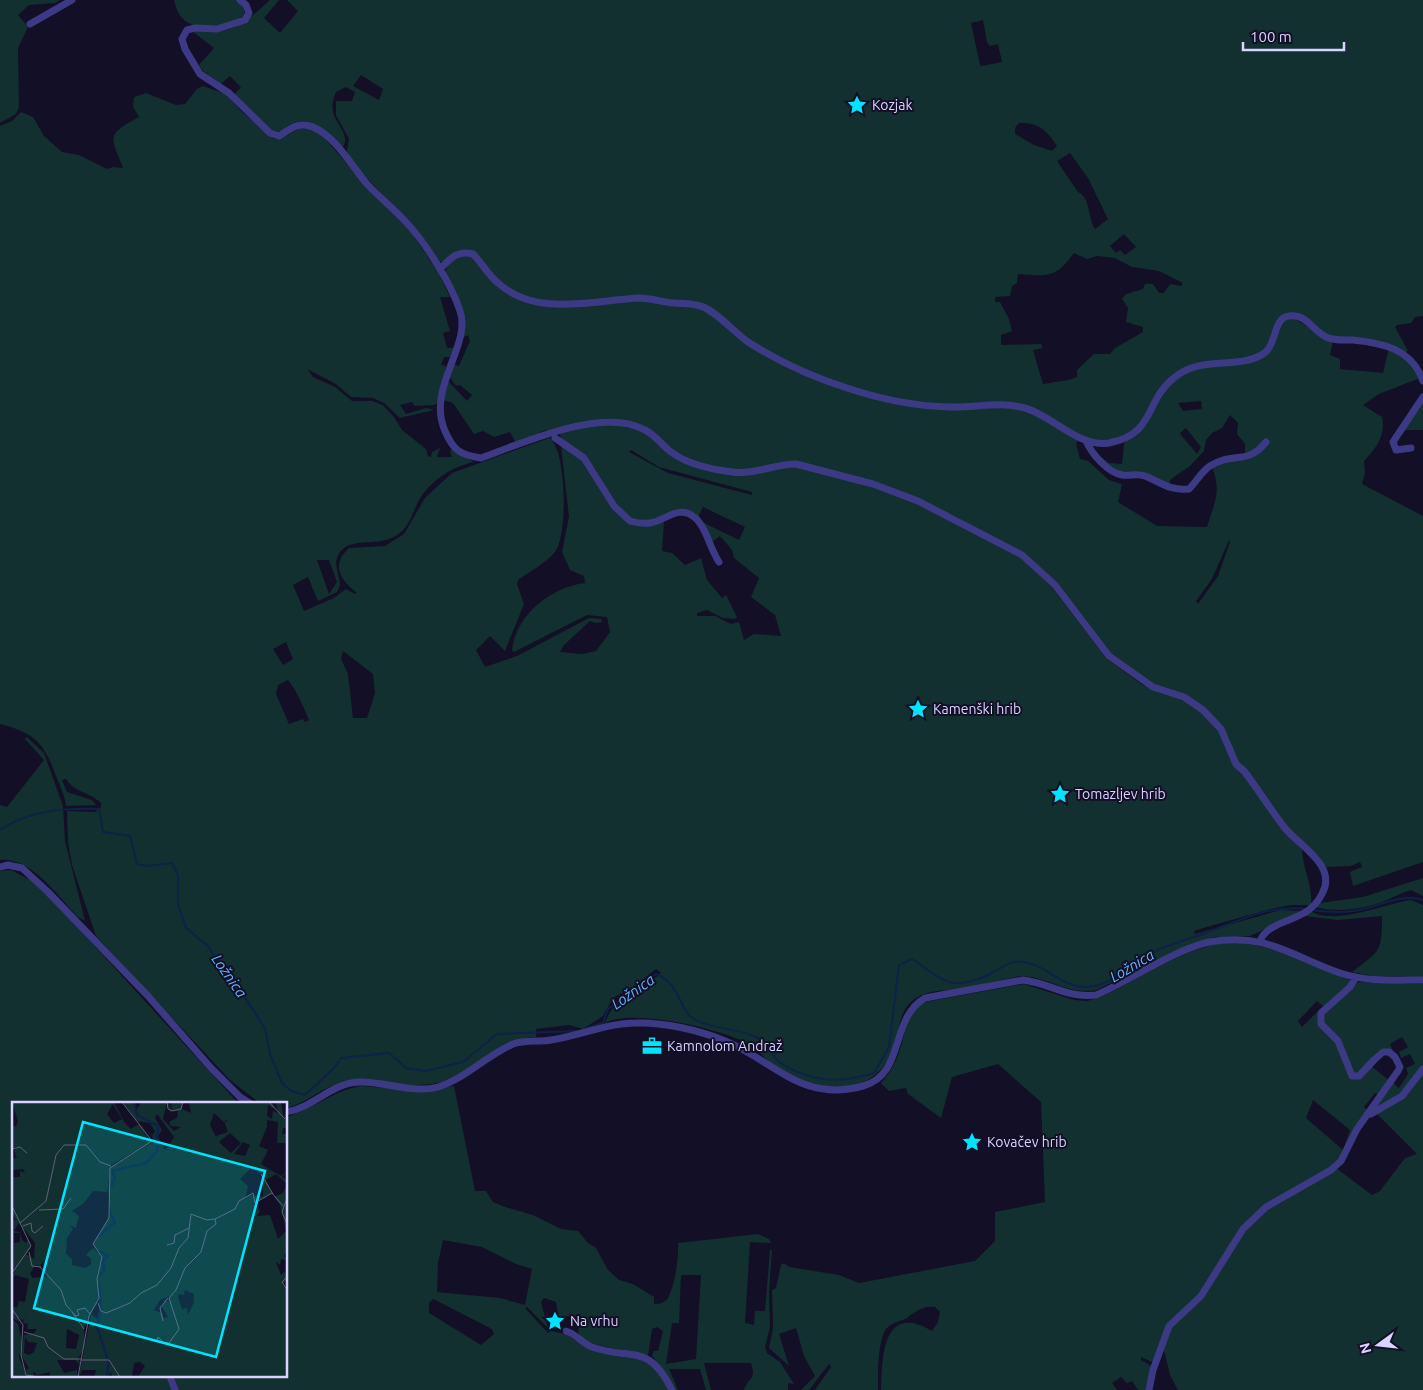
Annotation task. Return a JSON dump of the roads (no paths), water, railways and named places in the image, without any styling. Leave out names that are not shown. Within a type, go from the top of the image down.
[{"type":"street","points":[[30,24],[72,0]]},
{"type":"street","points":[[240,0],[246,5],[249,13],[245,20],[217,29],[194,28],[187,30],[182,39],[185,48],[200,74],[229,93],[270,133],[279,136],[297,124],[313,126],[323,133],[332,141],[368,185],[407,223],[440,270],[460,311],[462,321],[461,333],[438,410],[440,422],[450,445],[469,456],[481,458],[570,426],[593,423],[631,424],[646,430],[674,454],[694,463],[718,470],[756,472],[785,464],[796,464],[873,484],[918,501],[1022,555],[1054,585],[1109,656],[1153,687],[1184,697],[1203,710],[1221,729],[1236,764],[1256,787],[1285,828],[1321,864],[1326,881],[1323,892],[1309,909],[1271,928],[1263,934],[1260,941]]},
{"type":"street","points":[[440,270],[453,256],[462,252],[473,254],[497,283],[511,292],[540,303],[565,305],[644,298],[702,306],[745,340],[779,361],[845,388],[906,405],[952,407],[992,404],[1024,408],[1045,416],[1090,444],[1106,443],[1128,438],[1141,428],[1162,390],[1174,377],[1187,369],[1206,363],[1244,360],[1262,355],[1271,348],[1278,323],[1284,317],[1305,318],[1322,335],[1330,339],[1378,343],[1402,352],[1412,361],[1423,381]]},
{"type":"street","points":[[1411,448],[1396,450],[1392,442],[1423,397]]},
{"type":"street","points":[[555,438],[584,458],[614,506],[630,521],[651,523],[678,512],[695,517],[719,562]]},
{"type":"street","points":[[1086,441],[1095,455],[1112,471],[1119,474],[1141,475],[1164,487],[1184,490],[1189,489],[1210,466],[1224,459],[1255,454],[1266,442]]},
{"type":"street","points":[[0,867],[8,865],[22,868],[48,892],[148,996],[212,1069],[240,1097],[248,1102]]},
{"type":"street","points":[[288,1112],[297,1110],[340,1086],[358,1082],[434,1088],[464,1076],[514,1044],[549,1040],[637,1022],[676,1027],[724,1040],[750,1053],[778,1073],[814,1088],[848,1088],[880,1079],[890,1065],[907,1015],[915,1004],[925,998],[1023,980],[1033,981],[1064,993],[1082,996],[1096,995],[1188,949],[1207,943],[1227,940],[1260,941],[1340,973],[1356,977],[1374,980],[1423,980]]},
{"type":"street","points":[[1149,1390],[1169,1326],[1201,1296],[1243,1229],[1266,1207],[1331,1170],[1345,1156],[1357,1129],[1398,1071],[1398,1062],[1389,1052],[1383,1052],[1362,1073],[1352,1076],[1338,1041],[1321,1024],[1321,1013],[1350,986],[1356,977]]},
{"type":"street","points":[[1368,1115],[1402,1096],[1423,1070]]},
{"type":"street","points":[[566,1331],[591,1346],[643,1356],[659,1368],[672,1390]]},
{"type":"street","points":[[171,1378],[175,1390]]},
{"type":"waterway","name":"Ložnica","points":[[0,830],[11,823],[35,814],[60,810],[99,809],[103,832],[130,836],[137,864],[148,866],[172,863],[178,875],[178,904],[186,928],[209,947],[228,979],[239,989],[265,1028],[270,1054],[282,1083],[291,1091],[305,1095],[334,1068],[341,1058],[389,1053],[406,1068],[426,1071],[463,1062],[497,1034],[578,1031]]},
{"type":"waterway","name":"Ložnica","points":[[1312,910],[1347,912],[1399,899],[1415,898],[1423,900]]},
{"type":"waterway","name":"Ložnica","points":[[587,1028],[603,1023],[608,1009],[656,974],[670,984],[689,1015],[694,1019],[701,1023],[742,1032],[760,1039],[778,1061],[793,1070],[816,1078],[839,1080],[874,1073],[889,1047],[899,965],[912,959],[939,977],[954,983],[973,981],[1007,964],[1026,962],[1066,982],[1088,987],[1110,981],[1160,949],[1240,919],[1279,909],[1305,909]]},
{"type":"place","name":"Kozjak","points":[[857,105]]},
{"type":"place","name":"Kamenški hrib","points":[[918,709]]},
{"type":"place","name":"Tomazljev hrib","points":[[1060,794]]},
{"type":"place","name":"Kamnolom Andraž","points":[[652,1046]]},
{"type":"place","name":"Kovačev hrib","points":[[972,1142]]},
{"type":"place","name":"Na vrhu","points":[[555,1321]]}]
